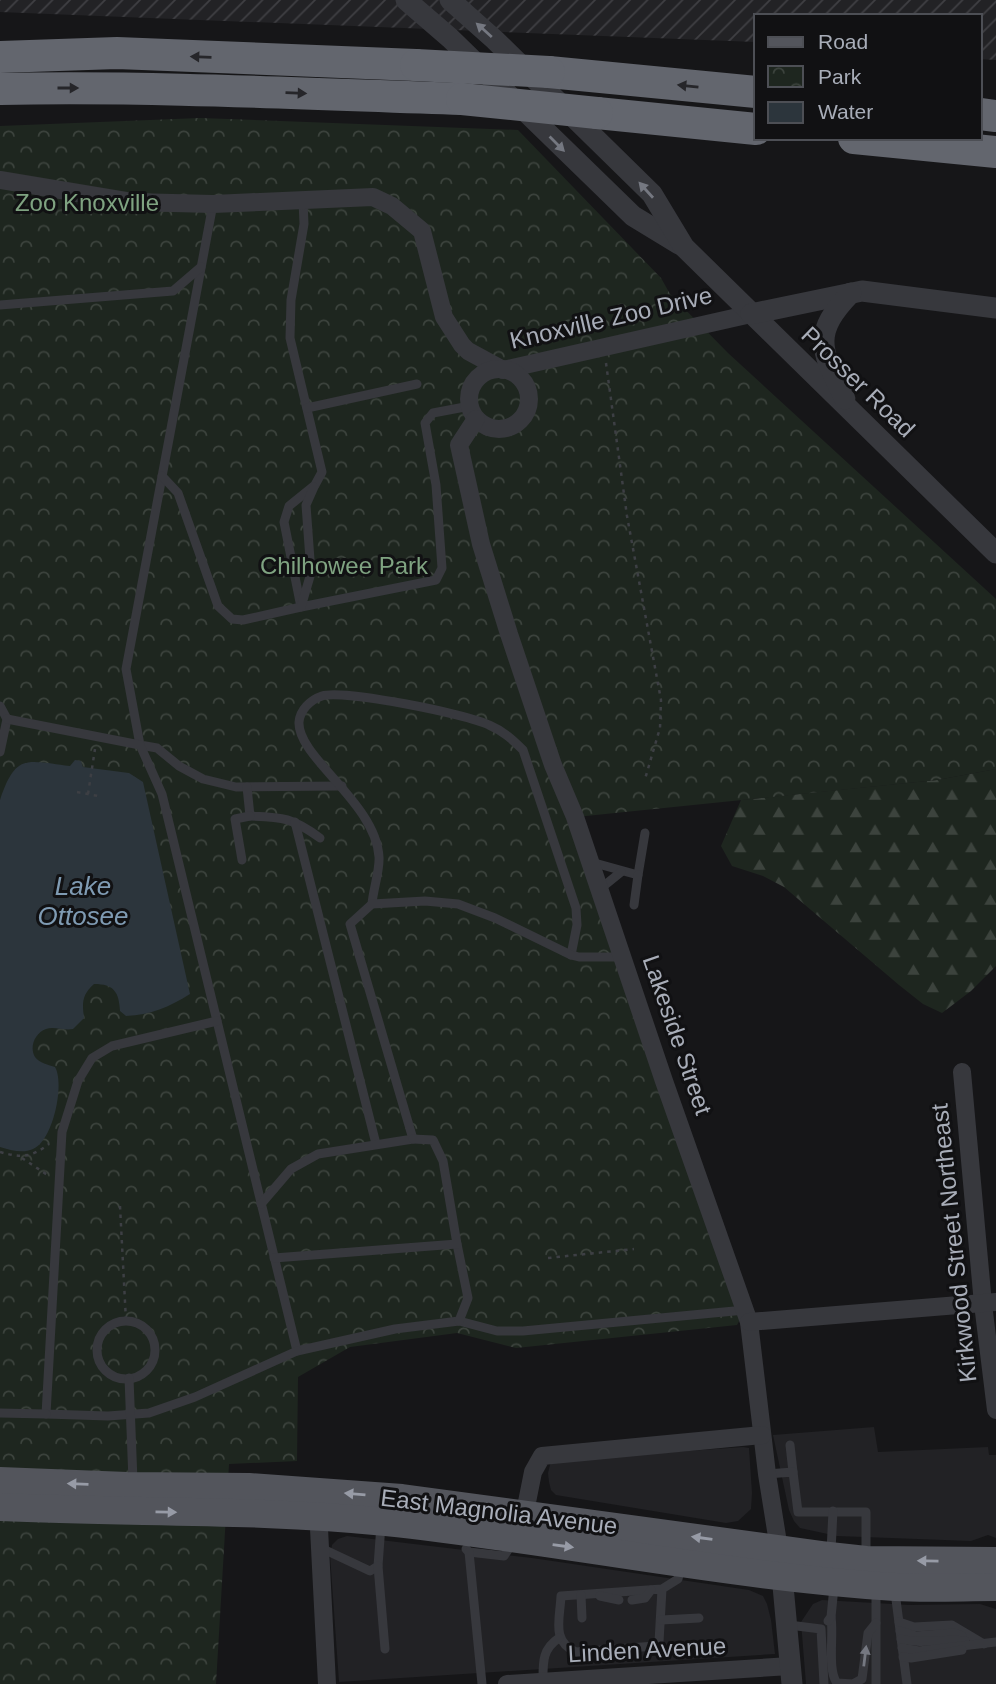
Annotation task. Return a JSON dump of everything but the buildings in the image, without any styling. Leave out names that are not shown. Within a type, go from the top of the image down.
[{"type":"highway","points":[[0,57],[117,53],[416,65],[549,72],[754,93]]},
{"type":"highway","points":[[0,89],[225,91],[462,99],[754,129]]},
{"type":"highway","points":[[874,140],[996,152]]},
{"type":"main road","name":"East Magnolia Avenue","points":[[0,1481],[248,1487],[466,1542],[518,1530],[879,1577],[996,1587]]},
{"type":"main road","name":"East Magnolia Avenue","points":[[0,1507],[318,1504],[402,1498],[518,1530],[682,1562],[781,1563]]},
{"type":"main road","name":"East Magnolia Avenue","points":[[879,1577],[996,1561]]},
{"type":"street","name":"Prosser Road","points":[[450,0],[495,40],[652,194],[684,247]]},
{"type":"street","name":"Prosser Road","points":[[414,2],[633,216],[684,247],[996,553]]},
{"type":"street","name":"Knoxville Zoo Drive","points":[[0,180],[132,202],[213,204],[373,197],[392,206],[422,231],[444,317],[468,351],[503,370],[862,291],[996,308]]},
{"type":"street","points":[[851,293],[831,315],[823,333],[830,368],[852,413]]},
{"type":"street","points":[[503,370],[515,374],[523,381],[527,390],[527,411],[513,426],[493,429],[473,412],[469,392],[479,376],[488,371],[503,370]]},
{"type":"street","name":"Lakeside Street","points":[[473,412],[459,445],[481,544],[553,765],[591,862],[664,1081],[747,1316],[781,1563],[791,1675]]},
{"type":"street","name":"Kirkwood Street Northeast","points":[[962,1072],[989,1303],[996,1410]]},
{"type":"street","points":[[747,1316],[989,1303]]},
{"type":"street","points":[[518,1530],[533,1472],[542,1455],[762,1435]]},
{"type":"street","points":[[318,1504],[327,1684]]},
{"type":"street","name":"Linden Avenue","points":[[507,1684],[791,1675]]},
{"type":"lane","points":[[301,607],[311,573],[306,505],[322,472],[290,338],[291,300],[303,224],[303,201]]},
{"type":"lane","points":[[213,204],[126,669],[140,745],[162,794],[297,1351]]},
{"type":"lane","points":[[0,305],[173,291],[201,267]]},
{"type":"lane","points":[[307,408],[417,384]]},
{"type":"lane","points":[[162,476],[178,493],[218,606],[232,619],[243,620],[436,580],[442,568],[436,485],[425,424],[433,413],[473,412]]},
{"type":"lane","points":[[301,607],[284,522],[289,506],[315,485]]},
{"type":"lane","points":[[372,904],[379,857],[372,831],[360,806],[301,738],[299,720],[306,705],[324,695],[429,707],[487,723],[508,735],[523,750],[576,908],[577,925],[571,955]]},
{"type":"lane","points":[[0,706],[7,719],[0,752]]},
{"type":"lane","points":[[7,719],[157,748],[179,766],[203,779],[236,787],[342,786]]},
{"type":"lane","points":[[247,787],[250,816]]},
{"type":"lane","points":[[242,860],[235,819],[250,816],[281,817],[295,822],[320,838]]},
{"type":"lane","points":[[295,822],[376,1144]]},
{"type":"lane","points":[[634,905],[645,833]]},
{"type":"lane","points":[[591,862],[638,875]]},
{"type":"lane","points":[[600,889],[621,872]]},
{"type":"lane","points":[[413,1139],[350,924],[372,904],[425,901],[458,904],[495,918],[571,955],[623,957]]},
{"type":"lane","points":[[46,1414],[62,1132],[78,1081],[92,1058],[112,1046],[217,1021]]},
{"type":"lane","points":[[261,1204],[291,1169],[318,1154],[413,1139],[433,1140],[443,1161],[468,1298],[459,1321]]},
{"type":"lane","points":[[274,1258],[457,1244]]},
{"type":"lane","points":[[0,1413],[149,1413],[195,1397],[297,1351],[396,1329],[459,1321],[497,1331],[523,1331],[747,1316]]},
{"type":"lane","points":[[126,1321],[144,1328],[151,1335],[154,1344],[151,1363],[138,1376],[129,1378],[111,1374],[99,1360],[97,1351],[98,1342],[108,1327],[126,1321]]},
{"type":"lane","points":[[129,1378],[133,1486]]},
{"type":"lane","points":[[790,1445],[798,1511],[866,1512],[879,1577],[901,1639],[911,1658],[953,1653],[996,1642]]},
{"type":"lane","points":[[767,1474],[793,1472]]},
{"type":"lane","points":[[832,1511],[832,1674],[837,1683],[853,1684],[862,1679],[868,1633],[876,1623]]},
{"type":"lane","points":[[381,1522],[378,1566],[385,1649]]},
{"type":"lane","points":[[466,1542],[482,1684]]},
{"type":"lane","points":[[319,1548],[370,1571],[378,1566]]},
{"type":"lane","points":[[662,1590],[659,1642],[655,1646],[576,1652],[565,1648],[559,1638],[561,1596],[662,1590],[678,1579],[682,1562]]},
{"type":"lane","points":[[876,1684],[879,1577]]},
{"type":"lane","points":[[632,1600],[645,1598],[651,1590]]},
{"type":"lane","points":[[596,1594],[618,1600]]},
{"type":"lane","points":[[581,1595],[582,1618]]},
{"type":"lane","points":[[824,1684],[821,1629],[831,1617]]},
{"type":"lane","points":[[661,1620],[699,1618]]},
{"type":"lane","points":[[787,1625],[821,1629]]},
{"type":"lane","points":[[901,1639],[915,1627],[952,1625],[984,1644]]},
{"type":"lane","points":[[543,1681],[543,1660],[547,1648],[559,1638]]},
{"type":"lane","points":[[901,1639],[917,1643],[955,1640],[984,1644]]},
{"type":"lane","points":[[901,1639],[906,1684]]},
{"type":"lane","points":[[582,1640],[583,1652]]},
{"type":"path","points":[[604,346],[627,516],[661,700],[660,728],[645,779]]},
{"type":"path","points":[[88,794],[97,736]]},
{"type":"path","points":[[77,792],[98,796]]},
{"type":"path","points":[[0,1152],[20,1156],[35,1154],[62,1132]]},
{"type":"path","points":[[20,1156],[59,1183]]},
{"type":"path","points":[[120,1206],[126,1321]]},
{"type":"path","points":[[548,1258],[634,1249]]},
{"type":"shaded area","points":[[0,0],[996,0],[996,60],[982,59],[982,14],[754,14],[754,42],[0,12]]},
{"type":"shaded area","points":[[874,1427],[878,1452],[988,1447],[989,1455],[996,1455],[996,1538],[988,1535],[971,1541],[837,1536],[800,1528],[789,1510],[773,1435]]},
{"type":"shaded area","points":[[749,1448],[751,1509],[738,1521],[726,1523],[556,1495],[549,1482],[551,1461]]},
{"type":"shaded area","points":[[347,1536],[532,1558],[749,1590],[763,1596],[767,1604],[775,1654],[339,1682],[330,1555],[332,1545]]},
{"type":"shaded area","points":[[822,1600],[910,1605],[980,1604],[996,1609],[996,1684],[806,1684],[801,1622],[813,1604]]},
{"type":"green space","name":"Chilhowee Park","points":[[200,118],[518,130],[661,278],[670,294],[728,353],[996,599],[996,769],[937,780],[576,817],[745,1310],[737,1325],[516,1348],[457,1333],[350,1347],[298,1377],[297,1461],[229,1464],[216,1684],[0,1684],[0,126]]},
{"type":"green space","points":[[996,769],[996,966],[971,991],[942,1013],[923,1004],[899,985],[784,887],[763,876],[732,866],[721,846],[741,800],[937,780]]},
{"type":"water","name":"Lake Ottosee","points":[[75,760],[81,761],[83,767],[129,773],[143,782],[190,994],[160,1010],[126,1016],[120,1011],[114,990],[94,984],[84,999],[84,1018],[73,1029],[49,1028],[36,1037],[33,1053],[42,1062],[55,1067],[58,1075],[58,1098],[51,1124],[40,1144],[33,1149],[16,1151],[0,1147],[0,800],[12,774],[25,763],[43,762],[70,766]]},
{"type":"park label","name":"Zoo Knoxville","points":[[87,203]]}]
